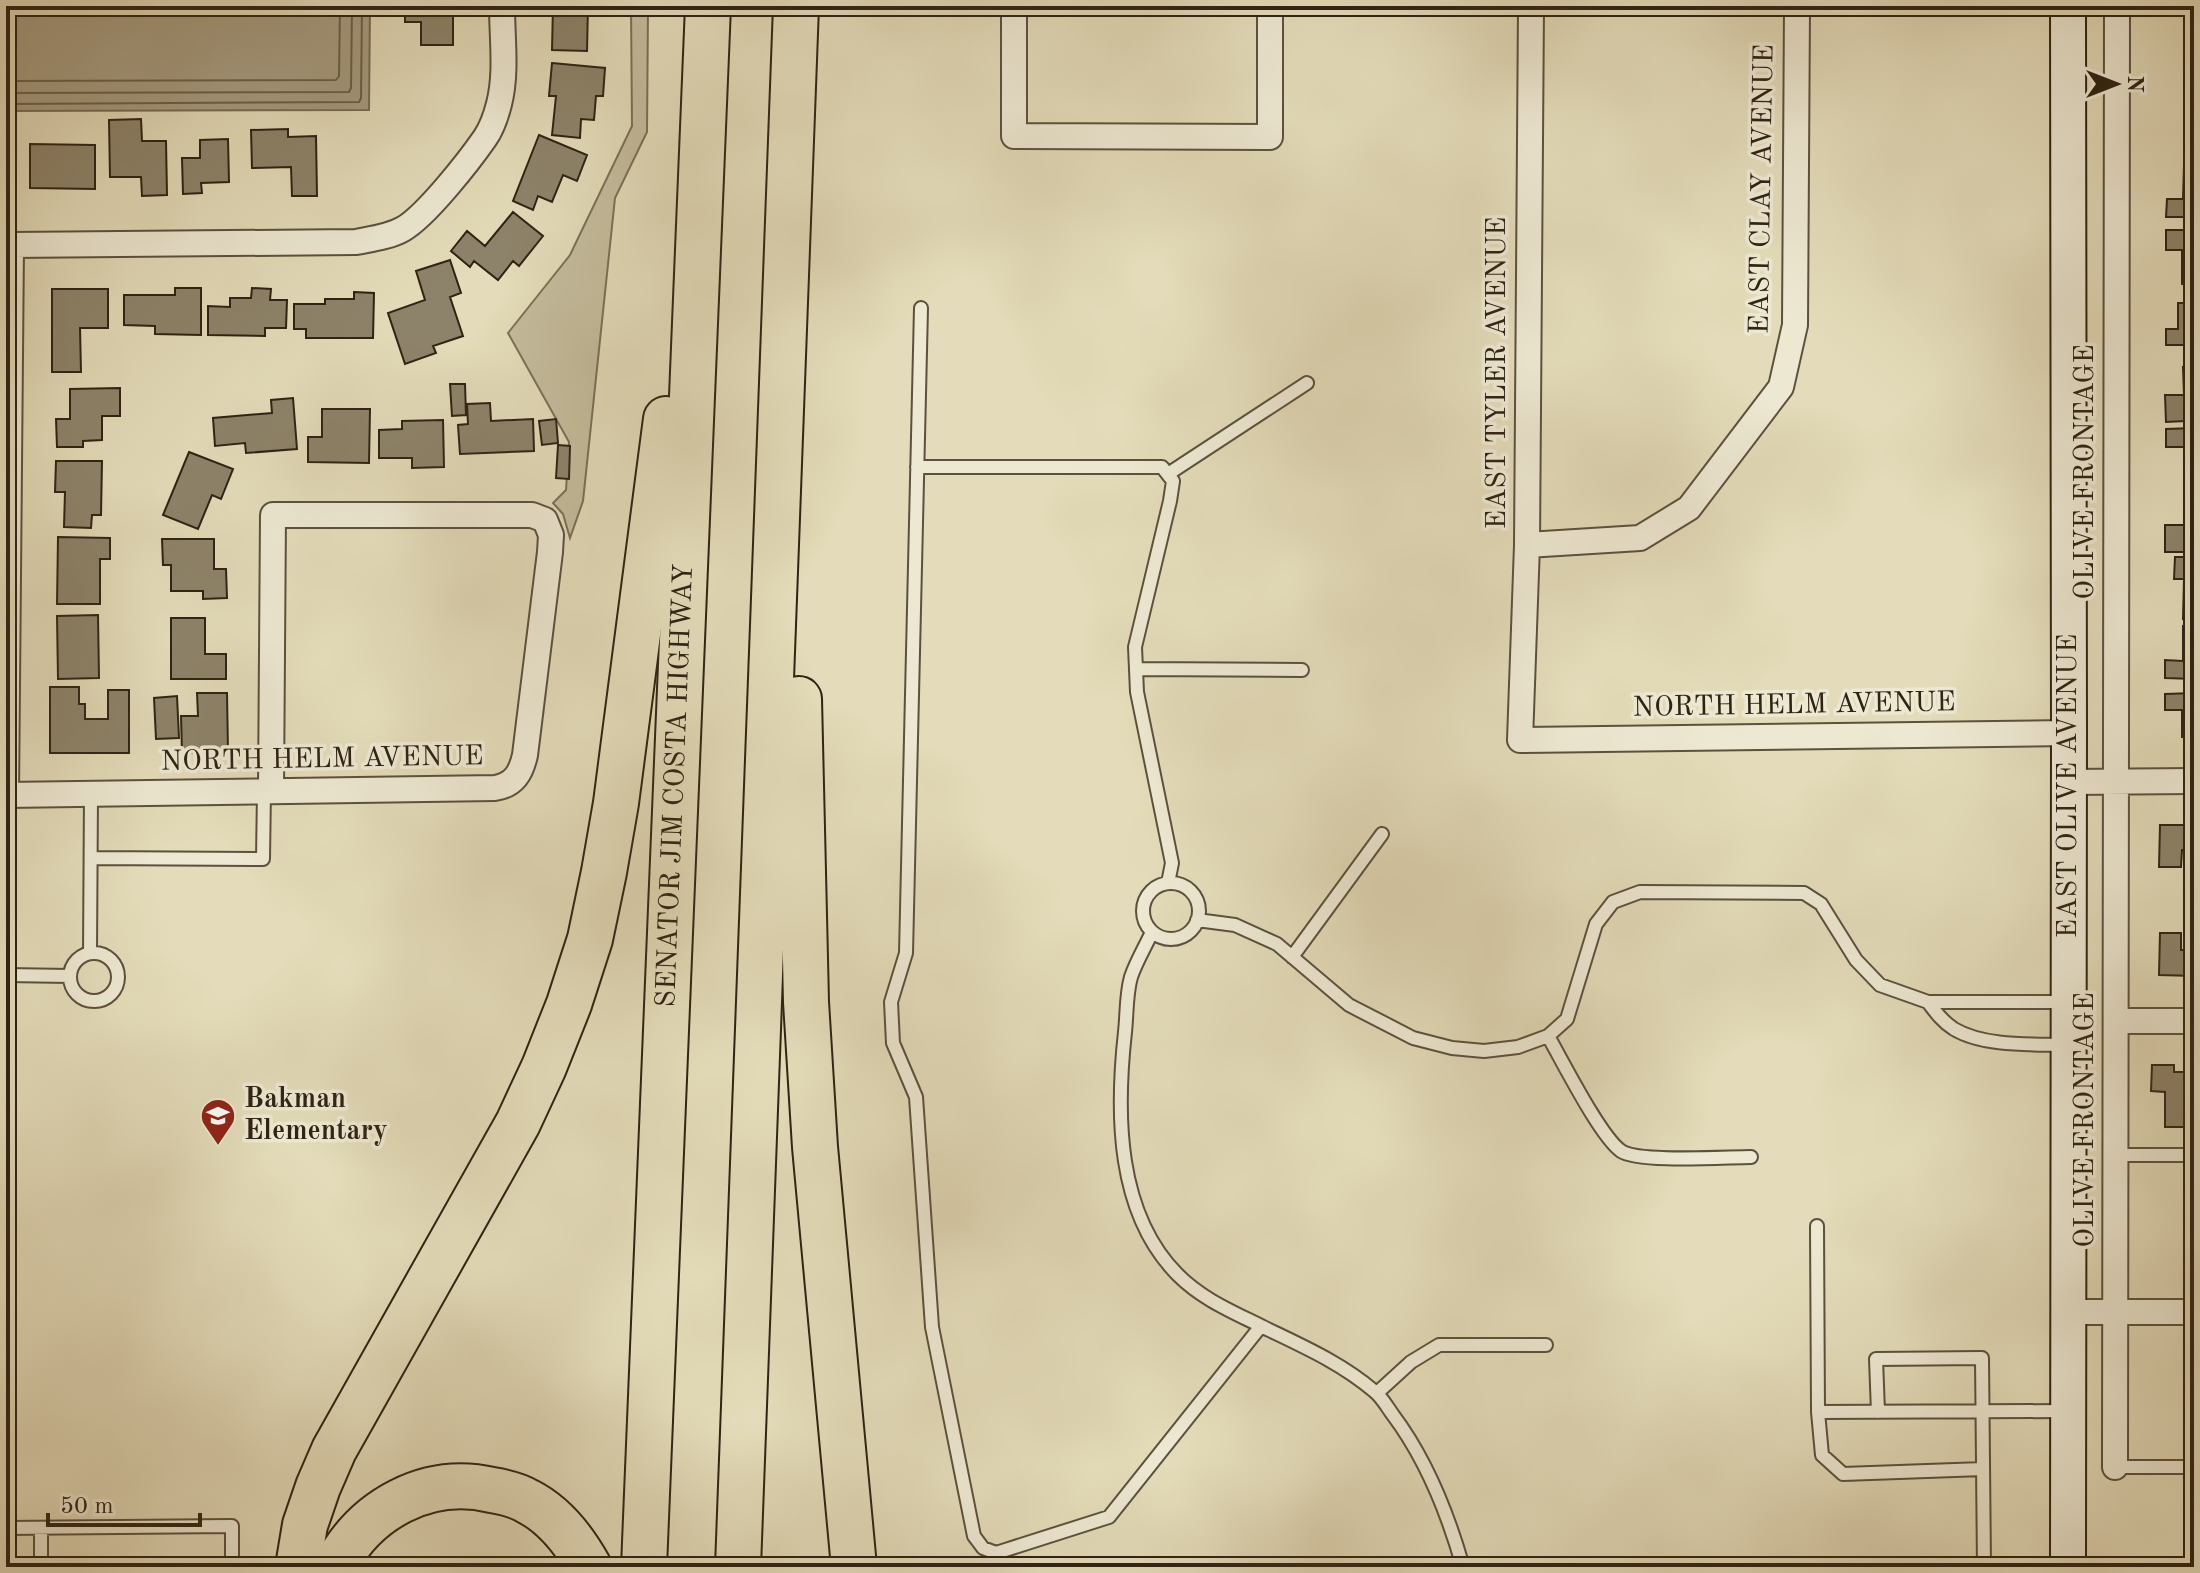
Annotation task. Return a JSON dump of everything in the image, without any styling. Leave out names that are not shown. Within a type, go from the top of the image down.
[{"type":"highway","name":"SENATOR JIM COSTA HIGHWAY","points":[[644,1567],[708,6]]},
{"type":"highway","points":[[738,1567],[796,6]]},
{"type":"highway","points":[[298,1567],[305,1525],[334,1450],[518,1123],[559,1030],[590,939],[616,803],[703,131]]},
{"type":"highway","points":[[791,137],[806,1002],[815,1147],[854,1567]]},
{"type":"highway","points":[[335,1567],[359,1532],[390,1506],[414,1494],[457,1486],[477,1486],[527,1500],[563,1528],[589,1567]]},
{"type":"main road","name":"EAST OLIVE AVENUE","points":[[2068,6],[2068,1567]]},
{"type":"street","points":[[6,795],[11,245],[356,242],[402,229],[421,215],[485,137],[494,121],[503,84],[502,6]]},
{"type":"street","points":[[1014,6],[1014,136],[1270,137],[1270,6]]},
{"type":"street","name":"EAST TYLER AVENUE","points":[[1520,740],[1527,545],[1531,6]]},
{"type":"street","name":"EAST CLAY AVENUE","points":[[1527,545],[1640,538],[1689,508],[1781,387],[1795,325],[1797,6]]},
{"type":"street","name":"OLIVE FRONTAGE","points":[[2115,1467],[2117,6]]},
{"type":"street","name":"NORTH HELM AVENUE","points":[[6,795],[495,788],[506,786],[516,779],[525,755],[550,552],[551,535],[545,520],[532,515],[273,515],[267,791]]},
{"type":"street","name":"NORTH HELM AVENUE","points":[[1520,740],[2069,733]]},
{"type":"street","points":[[2069,782],[2194,781]]},
{"type":"street","points":[[2116,1021],[2194,1021]]},
{"type":"street","points":[[2068,1312],[2194,1312]]},
{"type":"lane","points":[[921,308],[906,953],[891,1002],[893,1043],[916,1097],[932,1327],[974,1536],[983,1548],[996,1553],[1109,1517],[1261,1326]]},
{"type":"lane","points":[[1168,474],[1307,383]]},
{"type":"lane","points":[[917,467],[1162,467],[1173,481],[1135,647],[1137,692],[1172,863],[1168,883]]},
{"type":"lane","points":[[1136,669],[1302,670]]},
{"type":"lane","points":[[91,858],[263,859],[267,791]]},
{"type":"lane","points":[[90,953],[91,794]]},
{"type":"lane","points":[[1292,957],[1382,834]]},
{"type":"lane","points":[[1168,883],[1178,883],[1193,893],[1199,911],[1197,920],[1186,934],[1169,939],[1152,932],[1146,925],[1143,907],[1151,890],[1168,883]]},
{"type":"lane","points":[[1197,920],[1235,925],[1277,944],[1349,1005],[1413,1038],[1452,1048],[1484,1051],[1518,1047],[1548,1036],[1567,1019],[1596,924],[1613,902],[1640,892],[1804,893],[1821,904],[1856,960],[1880,985],[1928,1002],[2068,1002]]},
{"type":"lane","points":[[1152,932],[1131,977],[1120,1075],[1122,1146],[1139,1216],[1176,1273],[1202,1296],[1340,1364],[1377,1393],[1404,1430],[1431,1482],[1463,1567]]},
{"type":"lane","points":[[90,953],[106,956],[116,968],[118,976],[112,991],[99,1000],[84,999],[73,988],[70,976],[77,960],[90,953]]},
{"type":"lane","points":[[6,975],[70,976]]},
{"type":"lane","points":[[1928,1002],[1941,1020],[1956,1031],[1975,1038],[2068,1045]]},
{"type":"lane","points":[[1548,1036],[1605,1134],[1623,1153],[1660,1158],[1751,1157]]},
{"type":"lane","points":[[2116,1155],[2194,1155]]},
{"type":"lane","points":[[1817,1226],[1818,1412],[1822,1455],[1843,1474],[1983,1469]]},
{"type":"lane","points":[[1377,1393],[1411,1362],[1439,1345],[1546,1345]]},
{"type":"lane","points":[[1878,1412],[1876,1359],[1982,1358],[1984,1567]]},
{"type":"lane","points":[[1818,1412],[2068,1411]]},
{"type":"lane","points":[[2115,1467],[2194,1467]]},
{"type":"lane","points":[[6,1528],[232,1526],[232,1567]]},
{"type":"lane","points":[[41,1528],[41,1567]]},
{"type":"shaded area","points":[[631,6],[648,6],[647,132],[615,198],[583,501],[570,538],[563,514],[553,503],[566,490],[569,442],[508,333],[570,255],[632,126]]},
{"type":"water","points":[[6,6],[370,6],[369,110],[6,111]]},
{"type":"building","points":[[405,6],[453,6],[453,45],[421,45],[421,22],[405,22]]},
{"type":"building","points":[[553,6],[588,6],[587,51],[552,50]]},
{"type":"building","points":[[552,63],[605,68],[603,96],[596,96],[594,120],[581,119],[580,138],[552,135],[556,96],[549,96]]},
{"type":"building","points":[[141,119],[142,141],[166,141],[167,195],[142,196],[141,177],[110,177],[109,120]]},
{"type":"building","points":[[288,129],[288,137],[316,136],[317,196],[292,196],[291,167],[252,168],[251,130]]},
{"type":"building","points":[[539,135],[587,155],[577,181],[563,175],[552,202],[538,196],[533,210],[513,201]]},
{"type":"building","points":[[228,139],[229,182],[201,183],[202,193],[183,194],[182,158],[200,158],[200,140]]},
{"type":"building","points":[[30,144],[95,145],[95,189],[30,188]]},
{"type":"building","points":[[2184,165],[2194,165],[2194,217],[2166,217],[2167,199],[2183,199]]},
{"type":"building","points":[[513,212],[543,236],[519,266],[513,261],[498,280],[474,261],[470,267],[451,251],[467,231],[485,246]]},
{"type":"building","points":[[2166,230],[2194,230],[2194,284],[2182,284],[2182,250],[2166,250]]},
{"type":"building","points":[[450,260],[461,293],[450,297],[463,336],[433,346],[436,353],[405,364],[388,313],[425,300],[416,271]]},
{"type":"building","points":[[175,288],[201,288],[201,335],[155,334],[155,326],[124,325],[124,295],[175,295]]},
{"type":"building","points":[[252,288],[271,289],[270,300],[287,300],[286,328],[265,328],[265,336],[208,335],[208,306],[230,307],[230,298],[251,298]]},
{"type":"building","points":[[52,289],[108,289],[108,328],[80,328],[81,372],[52,372]]},
{"type":"building","points":[[354,292],[374,293],[373,338],[306,338],[306,329],[294,329],[294,304],[325,304],[325,299],[354,299]]},
{"type":"building","points":[[2178,303],[2194,303],[2194,345],[2166,345],[2166,329],[2178,329]]},
{"type":"building","points":[[2194,366],[2194,410],[2185,411],[2185,421],[2166,422],[2165,395],[2184,395],[2183,367]]},
{"type":"building","points":[[450,384],[465,384],[466,415],[452,416]]},
{"type":"building","points":[[120,388],[120,416],[102,416],[102,440],[83,441],[83,447],[57,447],[56,419],[70,419],[70,389]]},
{"type":"building","points":[[293,398],[297,449],[246,453],[245,443],[215,446],[213,418],[272,413],[271,400]]},
{"type":"building","points":[[490,403],[491,421],[533,419],[534,451],[460,454],[458,425],[468,424],[467,404]]},
{"type":"building","points":[[322,409],[370,409],[369,463],[308,462],[308,437],[322,437]]},
{"type":"building","points":[[556,419],[558,443],[542,445],[539,421]]},
{"type":"building","points":[[443,420],[444,467],[412,468],[412,458],[379,458],[379,430],[402,429],[402,421]]},
{"type":"building","points":[[2194,428],[2194,482],[2184,482],[2184,447],[2166,447],[2166,429]]},
{"type":"building","points":[[558,445],[570,446],[569,479],[556,478]]},
{"type":"building","points":[[189,452],[233,469],[221,499],[212,495],[198,529],[163,515]]},
{"type":"building","points":[[56,461],[102,461],[101,515],[92,515],[91,528],[64,527],[65,492],[55,492]]},
{"type":"building","points":[[2184,498],[2194,498],[2194,552],[2165,552],[2165,525],[2184,525]]},
{"type":"building","points":[[58,537],[110,538],[110,559],[100,559],[100,604],[57,604]]},
{"type":"building","points":[[162,539],[214,539],[214,569],[226,569],[227,598],[203,599],[203,591],[171,591],[171,565],[163,565]]},
{"type":"building","points":[[2175,557],[2194,557],[2194,620],[2183,619],[2184,579],[2174,579]]},
{"type":"building","points":[[98,615],[99,678],[58,679],[57,616]]},
{"type":"building","points":[[171,618],[205,618],[205,654],[226,654],[226,679],[171,679]]},
{"type":"building","points":[[2183,626],[2194,626],[2194,679],[2165,678],[2165,660],[2183,661]]},
{"type":"building","points":[[50,687],[79,687],[79,704],[85,704],[85,719],[108,719],[108,690],[129,690],[129,753],[50,753]]},
{"type":"building","points":[[197,693],[227,693],[228,752],[182,753],[181,716],[198,716]]},
{"type":"building","points":[[2194,693],[2194,737],[2182,737],[2182,710],[2165,710],[2165,694]]},
{"type":"building","points":[[177,696],[179,738],[156,739],[154,698]]},
{"type":"building","points":[[2160,825],[2194,825],[2194,850],[2182,850],[2181,867],[2159,867]]},
{"type":"building","points":[[2160,933],[2181,933],[2181,950],[2194,950],[2194,976],[2159,975]]},
{"type":"building","points":[[2152,1065],[2174,1065],[2174,1072],[2194,1072],[2194,1127],[2165,1127],[2165,1092],[2151,1091]]},
{"type":"place","name":"Bakman Elementary","points":[[218,1147]]}]
